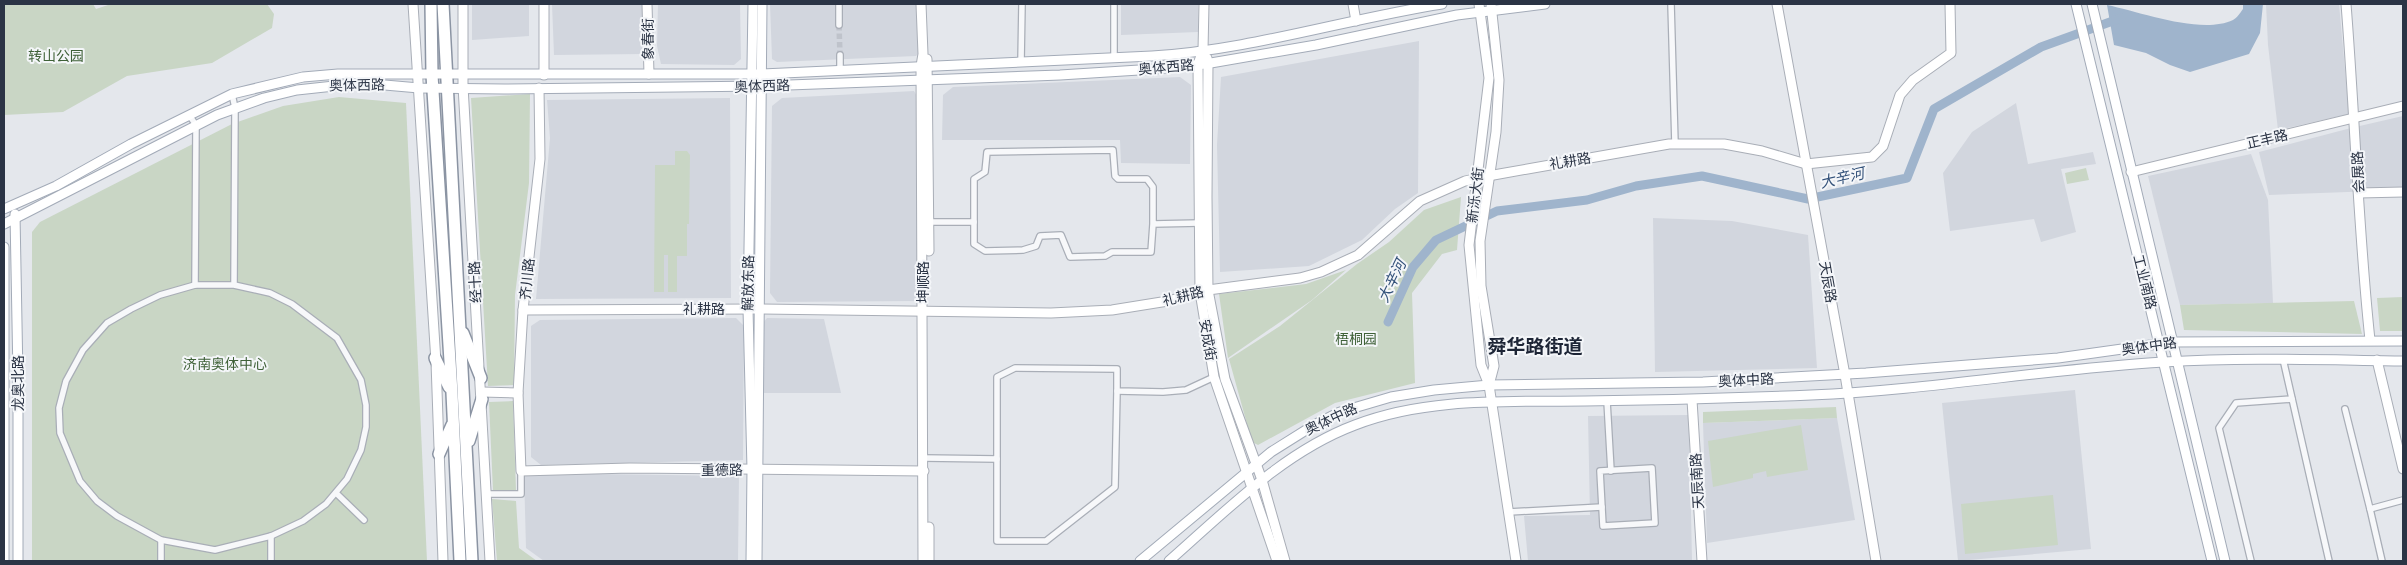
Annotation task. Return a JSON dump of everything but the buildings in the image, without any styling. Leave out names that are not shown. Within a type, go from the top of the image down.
[{"type":"highway","points":[[431,4],[432,87],[454,421],[460,561]]},
{"type":"highway","points":[[444,6],[445,75]]},
{"type":"highway","name":"经十路","points":[[445,75],[472,561]]},
{"type":"highway","points":[[460,325],[481,378]]},
{"type":"highway","points":[[435,358],[452,393]]},
{"type":"highway","points":[[466,450],[482,396]]},
{"type":"highway","points":[[439,454],[454,421]]},
{"type":"main road","points":[[413,4],[435,358],[443,561]]},
{"type":"main road","name":"经十路","points":[[463,4],[465,74],[463,86],[490,561]]},
{"type":"main road","points":[[544,4],[544,74]]},
{"type":"main road","name":"象春街","points":[[648,4],[648,74]]},
{"type":"main road","name":"解放东路","points":[[751,561],[758,309],[757,86],[752,74],[753,4]]},
{"type":"main road","name":"解放东路","points":[[757,561],[748,309],[757,86],[762,74],[762,4]]},
{"type":"main road","name":"坤顺路","points":[[921,4],[929,222],[926,311]]},
{"type":"main road","name":"坤顺路","points":[[924,66],[925,4]]},
{"type":"main road","name":"安成街","points":[[1204,4],[1203,50],[1198,64],[1200,223],[1204,291],[1214,377],[1277,561]]},
{"type":"main road","points":[[1353,4],[1356,21]]},
{"type":"main road","name":"奥体西路","points":[[8,208],[56,186],[131,144],[232,94],[303,77],[338,74],[762,74],[1177,55],[1442,4]]},
{"type":"main road","name":"奥体西路","points":[[4,224],[196,125],[235,108],[297,90],[332,85],[380,84],[419,88],[463,86],[539,88],[757,86],[1060,75],[1208,63],[1316,45],[1457,15],[1480,8],[1545,4]]},
{"type":"main road","name":"天辰路","points":[[1777,4],[1845,374],[1876,561]]},
{"type":"main road","points":[[1806,164],[1872,157],[1883,146],[1900,95],[1913,80],[1950,53],[1950,4]]},
{"type":"main road","name":"会展路","points":[[2346,4],[2355,118],[2364,280],[2370,340]]},
{"type":"main road","name":"工业南路","points":[[2093,6],[2225,561]]},
{"type":"main road","name":"新泺大街","points":[[1489,385],[1494,366],[1481,286],[1480,241],[1488,176],[1496,132],[1499,80],[1491,7]]},
{"type":"main road","name":"工业南路","points":[[2077,7],[2212,561]]},
{"type":"main road","name":"新泺大街","points":[[1480,8],[1489,78],[1470,240],[1472,286],[1481,365],[1489,385],[1516,561]]},
{"type":"main road","name":"安成街","points":[[1203,50],[1208,63],[1204,291],[1225,379],[1256,466]]},
{"type":"main road","name":"坤顺路","points":[[925,80],[926,458],[930,561]]},
{"type":"main road","name":"齐川路","points":[[521,471],[518,393],[523,310],[540,159],[539,88]]},
{"type":"main road","name":"正丰路","points":[[2131,172],[2403,106]]},
{"type":"main road","name":"礼耕路","points":[[523,310],[758,309],[1051,313],[1112,310],[1168,301],[1204,291],[1300,278],[1342,264],[1358,255],[1420,201],[1464,181],[1675,144],[1724,144],[1762,151],[1806,164]]},
{"type":"main road","points":[[2359,194],[2403,192]]},
{"type":"main road","name":"龙奥北路","points":[[8,208],[16,218],[19,440],[18,561]]},
{"type":"main road","name":"龙奥北路","points":[[4,247],[4,561]]},
{"type":"main road","name":"奥体中路","points":[[1140,561],[1246,472],[1278,448],[1314,425],[1340,412],[1391,397],[1434,390],[1489,385],[1703,382],[1845,374],[2058,358],[2172,342],[2403,341]]},
{"type":"main road","name":"奥体中路","points":[[1169,561],[1262,480],[1324,438],[1355,424],[1389,414],[1430,407],[1491,402],[1692,400],[1848,394],[2176,361],[2283,359],[2403,361]]},
{"type":"main road","points":[[2377,360],[2403,469]]},
{"type":"main road","points":[[482,396],[518,393]]},
{"type":"main road","name":"天辰南路","points":[[1692,400],[1702,561]]},
{"type":"main road","points":[[4,440],[19,440]]},
{"type":"main road","name":"坤顺路","points":[[923,561],[924,471],[926,458]]},
{"type":"main road","points":[[1256,466],[1262,480],[1285,561]]},
{"type":"main road","name":"重德路","points":[[521,471],[755,469],[924,471]]},
{"type":"street","points":[[839,4],[839,25]]},
{"type":"street","points":[[1022,4],[1022,61]]},
{"type":"street","points":[[1114,4],[1114,57]]},
{"type":"street","points":[[1671,4],[1675,144]]},
{"type":"street","points":[[840,55],[840,70]]},
{"type":"street","points":[[232,94],[235,108],[234,285]]},
{"type":"street","points":[[189,115],[196,125],[195,285]]},
{"type":"street","points":[[1113,150],[1115,176],[1118,179],[1148,179],[1154,187],[1153,224],[1151,252],[1112,252],[1105,256],[1070,257],[1061,235],[1040,236],[1036,246],[1023,250],[985,251],[974,244],[974,179],[985,172],[987,152],[1113,150]]},
{"type":"street","points":[[929,222],[974,222]]},
{"type":"street","points":[[1153,224],[1200,223]]},
{"type":"street","points":[[195,285],[234,285],[270,293],[314,319],[336,338],[361,380],[366,405],[366,427],[361,450],[347,479],[336,493],[303,521],[271,536],[215,550],[161,540],[117,516],[97,501],[80,481],[60,433],[59,408],[66,381],[82,350],[107,323],[160,295],[195,285]]},
{"type":"street","points":[[2283,359],[2329,561]]},
{"type":"street","points":[[1014,368],[1117,369],[1117,391],[1115,487],[1046,541],[997,541],[996,377],[1014,368]]},
{"type":"street","points":[[1117,391],[1163,392],[1186,390],[1214,377]]},
{"type":"street","points":[[2251,561],[2219,428],[2236,403],[2292,399]]},
{"type":"street","points":[[1607,401],[1611,470]]},
{"type":"street","points":[[2345,409],[2382,561]]},
{"type":"street","points":[[926,458],[997,459]]},
{"type":"street","points":[[1652,468],[1655,523],[1603,526],[1600,471],[1611,470],[1652,468]]},
{"type":"street","points":[[487,494],[521,494],[521,471]]},
{"type":"street","points":[[336,493],[364,520]]},
{"type":"street","points":[[2370,509],[2403,500]]},
{"type":"street","points":[[1509,512],[1602,507]]},
{"type":"street","points":[[271,536],[271,561]]},
{"type":"street","points":[[161,540],[161,561]]},
{"type":"shaded area","points":[[472,4],[529,4],[529,36],[472,40]]},
{"type":"shaded area","points":[[552,4],[642,4],[643,54],[554,55]]},
{"type":"shaded area","points":[[658,4],[740,4],[741,59],[734,65],[661,64],[657,46]]},
{"type":"shaded area","points":[[770,4],[917,4],[919,53],[916,56],[777,62],[772,59]]},
{"type":"shaded area","points":[[1121,4],[1198,4],[1198,32],[1121,35]]},
{"type":"shaded area","points":[[2266,4],[2339,4],[2349,114],[2278,130],[2268,45]]},
{"type":"shaded area","points":[[1419,41],[1418,193],[1395,209],[1362,240],[1309,266],[1220,272],[1217,145],[1221,77]]},
{"type":"shaded area","points":[[1180,77],[1191,85],[1190,164],[1121,163],[1120,140],[942,140],[943,95],[953,87]]},
{"type":"shaded area","points":[[914,91],[918,98],[920,296],[916,301],[777,302],[770,293],[772,106],[782,98]]},
{"type":"shaded area","points":[[730,98],[731,298],[536,299],[550,138],[547,100]]},
{"type":"shaded area","points":[[2016,103],[2028,164],[2093,152],[2096,164],[2061,169],[2076,232],[2041,242],[2034,219],[1950,231],[1943,173],[1972,132]]},
{"type":"shaded area","points":[[2403,116],[2403,190],[2269,195],[2259,152]]},
{"type":"shaded area","points":[[2251,154],[2268,200],[2273,303],[2180,305],[2148,176]]},
{"type":"shaded area","points":[[1653,218],[1732,221],[1808,235],[1817,368],[1655,372]]},
{"type":"shaded area","points":[[736,318],[744,326],[743,460],[541,465],[531,457],[531,326],[540,320]]},
{"type":"shaded area","points":[[767,318],[824,319],[841,393],[762,393],[763,323]]},
{"type":"shaded area","points":[[2075,390],[2091,549],[1958,561],[1942,403]]},
{"type":"shaded area","points":[[1689,415],[1692,561],[1528,561],[1524,516],[1590,515],[1588,416]]},
{"type":"shaded area","points":[[1837,418],[1855,520],[1707,543],[1703,423]]},
{"type":"shaded area","points":[[524,473],[739,476],[738,561],[544,561],[526,548]]},
{"type":"green space","name":"转山公园","points":[[4,4],[93,4],[96,9],[111,4],[267,4],[274,14],[272,28],[212,63],[127,76],[63,112],[4,115]]},
{"type":"green space","points":[[530,94],[529,183],[515,295],[514,385],[488,386],[471,98]]},
{"type":"green space","name":"济南奥体中心","points":[[339,97],[406,103],[427,561],[32,561],[32,232],[40,222],[232,124],[283,106]]},
{"type":"green space","points":[[675,151],[687,151],[690,155],[687,256],[677,256],[677,292],[668,292],[668,255],[664,255],[664,292],[654,292],[655,165],[675,165]]},
{"type":"green space","points":[[2086,168],[2089,180],[2067,184],[2065,173]]},
{"type":"green space","name":"梧桐园","points":[[1461,197],[1457,250],[1442,254],[1412,293],[1415,383],[1335,403],[1258,445],[1252,442],[1229,359],[1280,326],[1357,264],[1389,242],[1424,210]]},
{"type":"green space","points":[[1346,270],[1312,300],[1228,358],[1219,294],[1306,284]]},
{"type":"green space","points":[[2403,297],[2403,331],[2380,331],[2377,298]]},
{"type":"green space","points":[[2354,301],[2362,334],[2184,330],[2180,305]]},
{"type":"green space","points":[[513,401],[516,490],[493,491],[489,402]]},
{"type":"green space","points":[[1836,407],[1837,418],[1703,423],[1703,412]]},
{"type":"green space","points":[[1801,425],[1808,470],[1767,477],[1766,471],[1753,474],[1753,478],[1713,487],[1708,441]]},
{"type":"green space","points":[[2053,495],[2058,545],[1965,554],[1961,504]]},
{"type":"green space","points":[[492,499],[516,501],[519,548],[537,561],[497,561]]},
{"type":"water","points":[[2243,4],[2263,4],[2260,33],[2249,54],[2190,72],[2170,65],[2146,53],[2114,45],[2107,5],[2171,21],[2205,25],[2220,24],[2233,20],[2243,9]]},
{"type":"waterway","name":"大辛河","points":[[1388,322],[1413,267],[1436,240],[1497,211],[1587,200],[1636,186],[1702,176],[1808,199],[1907,178],[1934,109],[2041,47],[2121,18]]},
{"type":"tunnel","points":[[839,25],[840,55]]},
{"type":"district","name":"舜华路街道","points":[[1535,346]]}]
